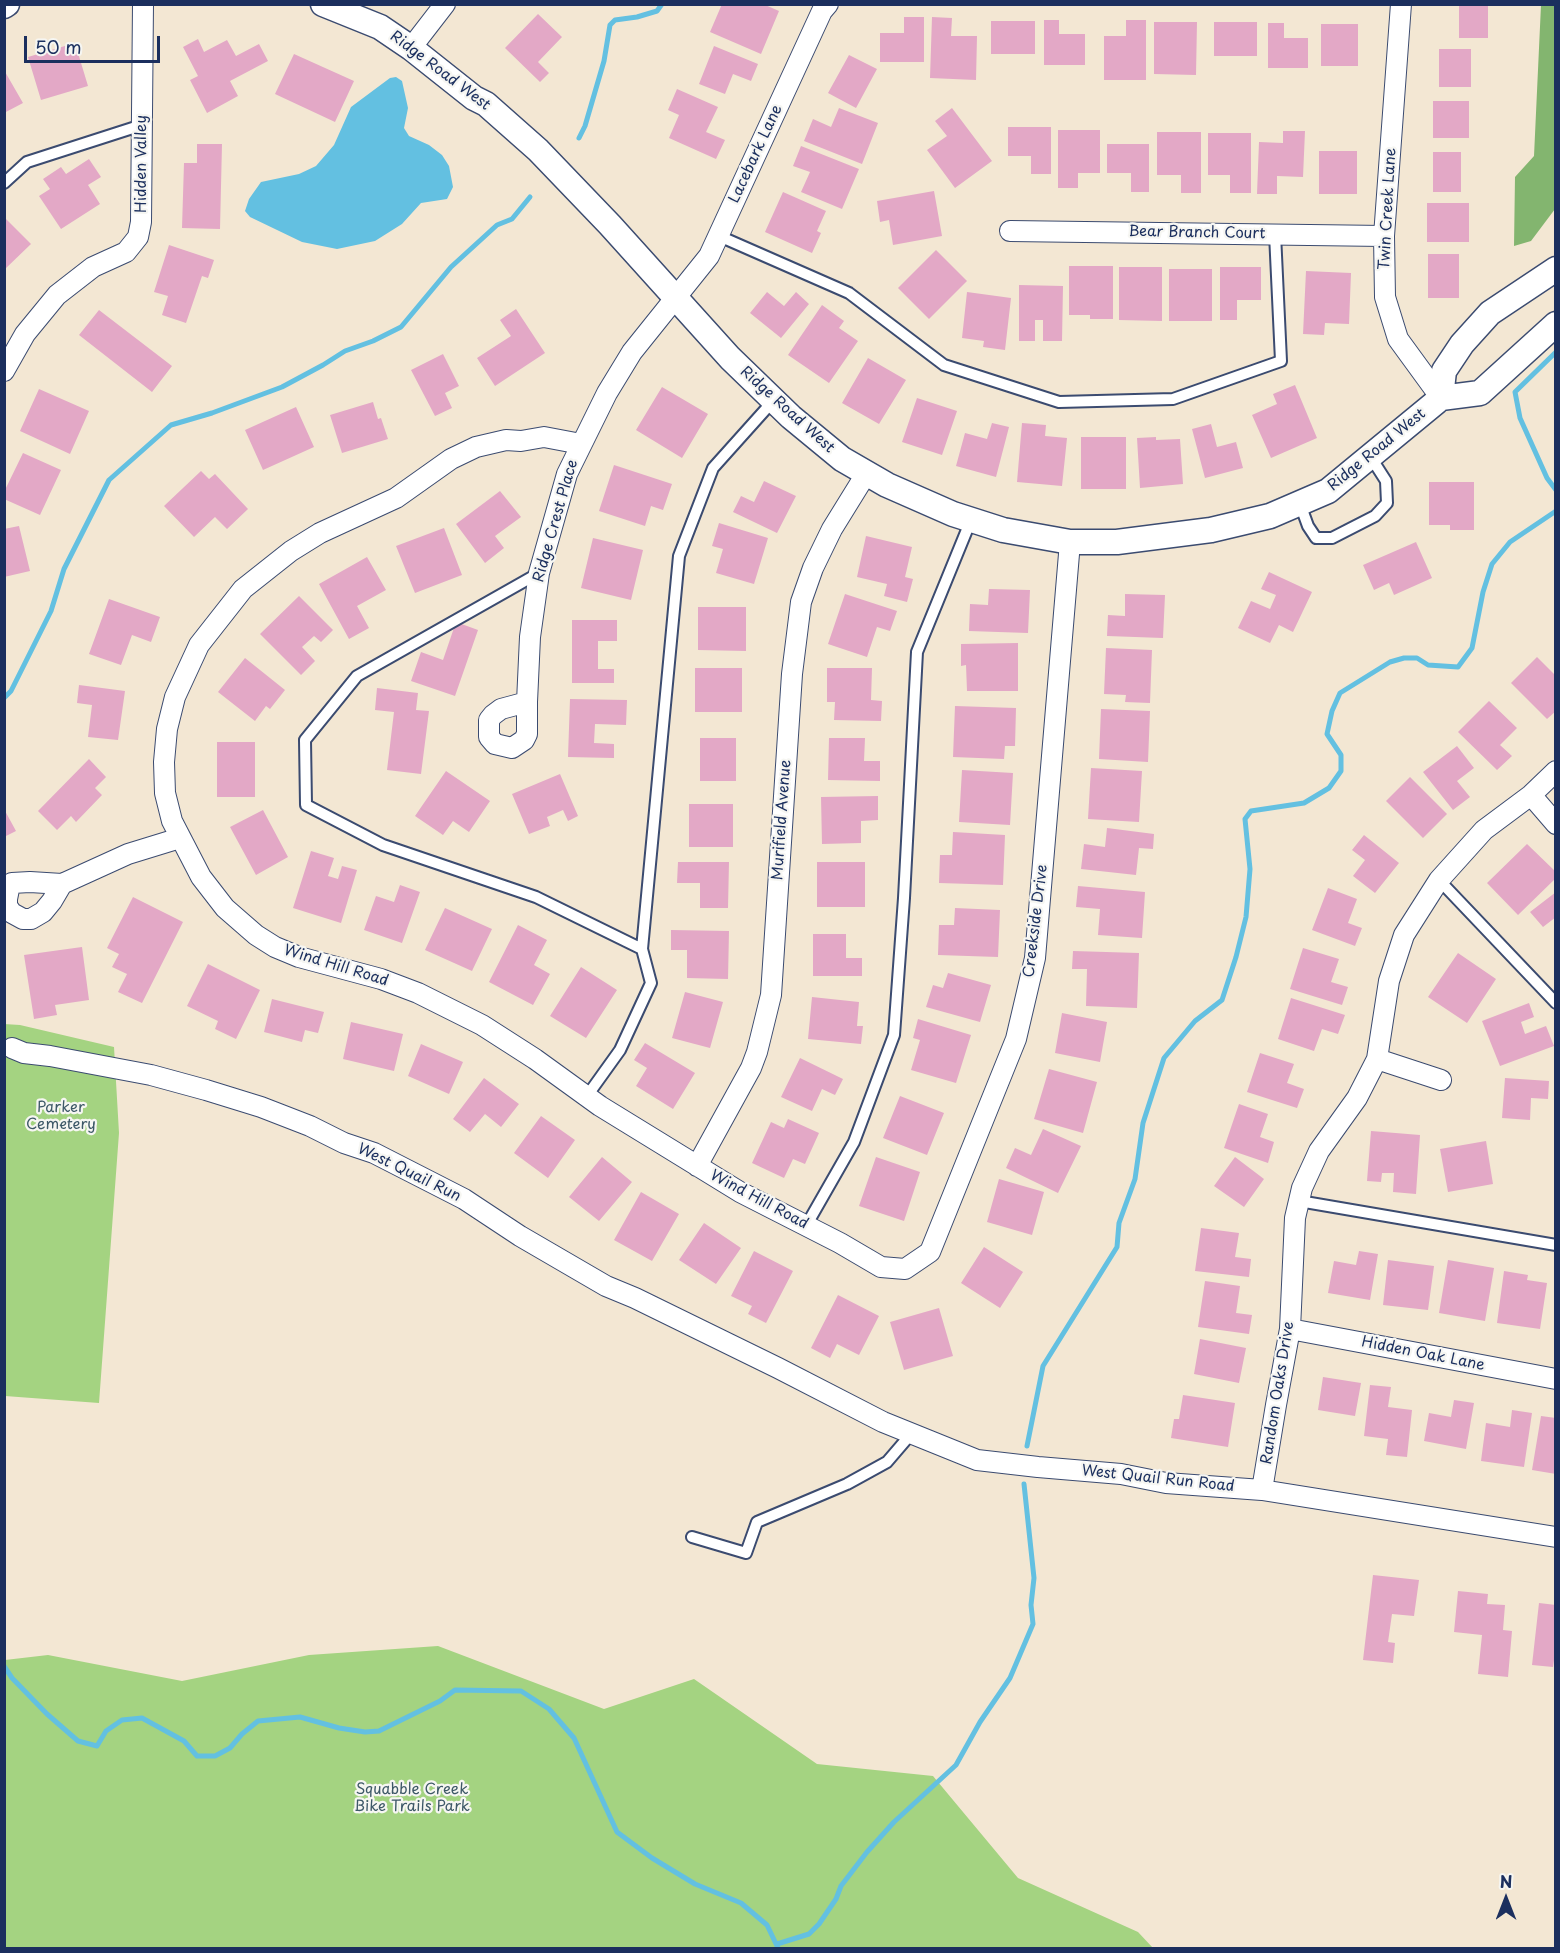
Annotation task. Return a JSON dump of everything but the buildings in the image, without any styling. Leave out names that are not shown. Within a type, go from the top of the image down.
[{"type":"street","name":"Hidden Valley","points":[[4,371],[25,334],[57,295],[93,267],[126,252],[138,237],[141,222],[143,4]]},
{"type":"street","name":"Ridge Road West","points":[[323,4],[380,27],[411,48],[474,98],[486,104],[538,150],[610,225],[730,358],[791,417],[842,459],[866,474],[953,514],[1004,530],[1070,542],[1117,542],[1211,530],[1270,516],[1328,491],[1442,398]]},
{"type":"street","points":[[411,48],[445,4]]},
{"type":"street","name":"Lacebark Lane","points":[[675,297],[709,256],[822,10],[828,4]]},
{"type":"street","name":"Twin Creek Lane","points":[[1401,4],[1384,236],[1385,297],[1398,339],[1442,398]]},
{"type":"street","name":"Bear Branch Court","points":[[1010,231],[1384,236]]},
{"type":"street","points":[[1556,269],[1490,313],[1462,344],[1444,371],[1442,398],[1480,393],[1556,324]]},
{"type":"street","name":"Ridge Crest Place","points":[[527,702],[530,637],[538,573],[567,474],[607,393],[632,352],[675,297]]},
{"type":"street","name":"Wind Hill Road","points":[[581,444],[544,437],[476,447],[451,459],[396,498],[320,533],[291,550],[243,589],[199,645],[175,697],[167,729],[164,762],[165,793],[172,821],[201,877],[225,908],[256,935],[275,947],[299,957],[381,979],[418,993],[482,1025],[587,1096],[740,1192],[881,1267],[905,1269]]},
{"type":"street","name":"Murifield Avenue","points":[[697,1166],[751,1068],[771,995],[792,674],[801,602],[813,568],[827,539],[866,474]]},
{"type":"street","name":"Creekside Drive","points":[[905,1269],[930,1252],[1016,1039],[1035,958],[1070,542]]},
{"type":"street","name":"Random Oaks Drive","points":[[1263,1490],[1290,1329],[1295,1218],[1302,1188],[1319,1151],[1357,1098],[1377,1059],[1389,981],[1404,935],[1439,880],[1484,830],[1531,795],[1556,771]]},
{"type":"street","points":[[1531,795],[1556,824]]},
{"type":"street","points":[[62,884],[128,854],[180,838]]},
{"type":"street","name":"West Quail Run","points":[[12,1048],[24,1053],[50,1056],[173,1081],[261,1107],[310,1126],[344,1143],[374,1153],[464,1199],[520,1236],[606,1287],[635,1298],[778,1368]]},
{"type":"street","points":[[1377,1059],[1441,1080]]},
{"type":"street","name":"Hidden Oak Lane","points":[[1290,1329],[1556,1379]]},
{"type":"street","name":"West Quail Run Road","points":[[778,1368],[883,1422],[977,1460],[1121,1474],[1166,1483],[1263,1490],[1556,1537]]},
{"type":"lane","points":[[4,183],[27,162],[142,125]]},
{"type":"lane","points":[[718,236],[849,293],[944,364],[1059,402],[1173,399],[1281,361],[1275,234]]},
{"type":"lane","points":[[587,1096],[620,1050],[651,983],[642,949],[679,556],[713,468],[774,400]]},
{"type":"lane","points":[[1300,504],[1308,526],[1316,538],[1332,538],[1375,516],[1387,503],[1386,481],[1370,456]]},
{"type":"lane","points":[[806,1226],[854,1142],[894,1035],[917,652],[971,519]]},
{"type":"lane","points":[[538,573],[357,676],[305,740],[306,805],[383,845],[536,897],[642,949]]},
{"type":"lane","points":[[1439,880],[1556,1003]]},
{"type":"lane","points":[[1299,1201],[1556,1245]]},
{"type":"lane","points":[[692,1537],[746,1553],[757,1522],[847,1484],[887,1462],[911,1434]]},
{"type":"green space","points":[[1541,5],[1555,5],[1555,209],[1531,241],[1514,246],[1515,177],[1534,156]]},
{"type":"green space","name":"Parker Cemetery","points":[[4,1024],[20,1025],[114,1047],[119,1133],[99,1403],[5,1396]]},
{"type":"green space","name":"Squabble Creek Bike Trails Park","points":[[438,1646],[604,1709],[694,1679],[817,1764],[933,1776],[1018,1878],[1138,1932],[1153,1948],[5,1948],[5,1660],[48,1655],[182,1681],[309,1655]]},
{"type":"water","points":[[396,77],[402,81],[408,108],[404,128],[409,136],[429,145],[442,155],[449,166],[453,187],[447,199],[421,203],[402,224],[375,241],[337,249],[302,242],[250,217],[245,211],[249,199],[261,182],[299,174],[316,166],[334,145],[351,107],[390,78]]},
{"type":"waterway","points":[[579,138],[585,126],[604,61],[610,25],[615,20],[657,11],[662,4]]},
{"type":"waterway","points":[[4,698],[11,691],[51,611],[64,569],[109,480],[171,425],[212,413],[282,387],[345,351],[373,341],[401,327],[451,267],[497,225],[512,219],[530,197]]},
{"type":"waterway","points":[[1556,352],[1515,392],[1520,418],[1547,478],[1556,490]]},
{"type":"waterway","points":[[1027,1446],[1043,1366],[1117,1247],[1119,1223],[1135,1179],[1143,1123],[1164,1058],[1195,1021],[1222,1000],[1246,917],[1250,869],[1245,819],[1251,811],[1304,803],[1329,788],[1341,771],[1341,755],[1327,734],[1332,711],[1340,693],[1390,662],[1404,658],[1417,658],[1428,665],[1458,667],[1472,648],[1483,592],[1492,564],[1510,542],[1556,511]]},
{"type":"waterway","points":[[777,1944],[809,1934],[819,1924],[836,1899],[841,1886],[867,1852],[894,1822],[956,1765],[980,1722],[1010,1678],[1033,1624],[1031,1605],[1034,1578],[1024,1484]]},
{"type":"waterway","points":[[4,1666],[12,1678],[47,1714],[78,1741],[97,1746],[106,1731],[122,1720],[142,1718],[184,1741],[197,1756],[215,1756],[230,1748],[258,1721],[300,1717],[339,1728],[365,1732],[379,1731],[440,1701],[455,1690],[521,1691],[549,1709],[574,1738],[617,1832],[652,1858],[695,1884],[741,1903],[767,1925],[778,1948]]}]
